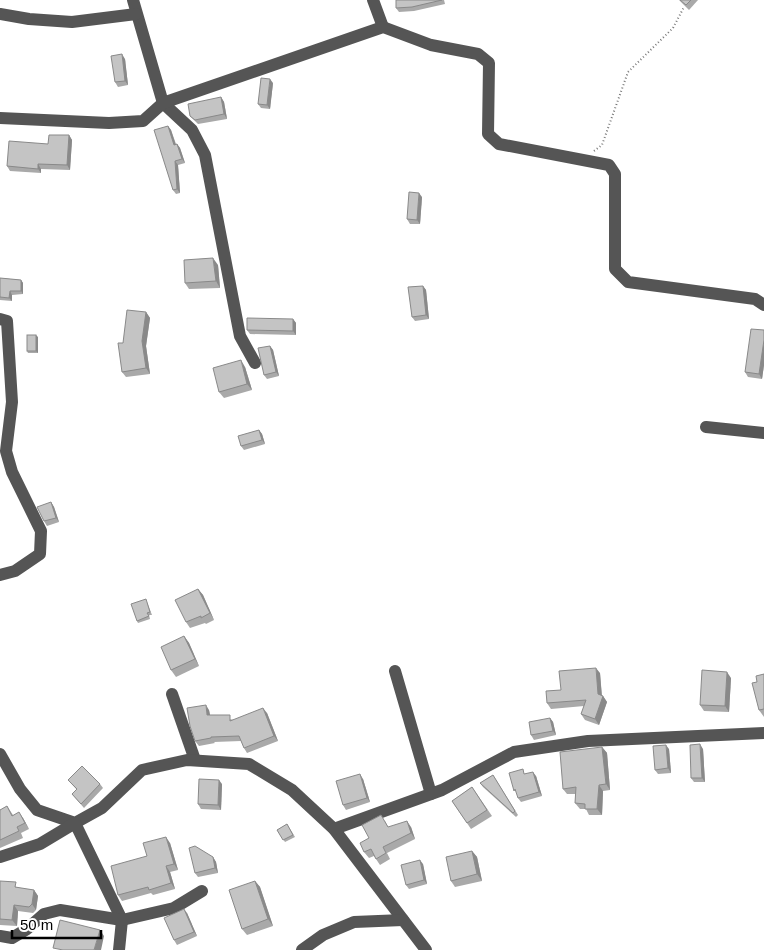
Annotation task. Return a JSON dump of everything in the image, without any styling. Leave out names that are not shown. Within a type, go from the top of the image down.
[{"type":"street","points":[[133,0],[163,103],[192,130],[205,155],[240,336],[255,363]]},
{"type":"street","points":[[373,0],[384,26]]},
{"type":"street","points":[[0,14],[29,19],[72,22],[136,14]]},
{"type":"street","points":[[0,118],[109,123],[143,121],[163,103],[384,26],[430,45],[478,54],[489,63],[488,134],[499,144],[609,165],[615,174],[615,269],[628,282],[755,299],[764,306]]},
{"type":"street","points":[[0,319],[6,322],[12,402],[6,451],[12,472],[41,531],[40,554],[15,571],[0,575]]},
{"type":"street","points":[[706,427],[764,433]]},
{"type":"street","points":[[395,671],[431,794]]},
{"type":"street","points":[[172,694],[194,760]]},
{"type":"street","points":[[334,829],[431,794],[514,752],[588,741],[764,734]]},
{"type":"street","points":[[0,754],[20,789],[37,810],[75,823],[122,920],[119,950]]},
{"type":"street","points":[[0,857],[40,844],[102,808],[142,770],[187,760],[249,764],[292,790],[334,829],[426,950]]},
{"type":"street","points":[[0,936],[12,938],[27,929],[44,914],[60,910],[122,920],[174,908],[202,891]]},
{"type":"street","points":[[302,950],[322,935],[354,922],[403,920]]},
{"type":"path","points":[[586,160],[596,148],[602,145],[628,72],[673,28],[684,7]]},
{"type":"building","points":[[396,0],[442,0],[412,7],[396,8]]},
{"type":"building","points":[[680,0],[691,0],[686,5]]},
{"type":"building","points":[[122,54],[125,81],[115,82],[111,56]]},
{"type":"building","points":[[261,78],[270,79],[267,105],[258,104]]},
{"type":"building","points":[[221,97],[224,114],[195,120],[190,116],[188,104]]},
{"type":"building","points":[[168,126],[174,145],[177,144],[182,159],[175,161],[177,189],[173,190],[154,130]]},
{"type":"building","points":[[49,135],[69,135],[67,165],[38,164],[38,169],[7,166],[9,141],[48,144]]},
{"type":"building","points":[[409,192],[419,193],[417,220],[407,219]]},
{"type":"building","points":[[213,258],[216,281],[185,283],[184,260]]},
{"type":"building","points":[[0,278],[21,280],[21,291],[10,291],[9,298],[0,297]]},
{"type":"building","points":[[423,286],[426,315],[412,317],[408,287]]},
{"type":"building","points":[[127,310],[146,312],[142,341],[146,368],[122,372],[118,343],[123,343]]},
{"type":"building","points":[[247,318],[293,319],[293,331],[247,330]]},
{"type":"building","points":[[751,329],[764,330],[759,374],[745,372]]},
{"type":"building","points":[[27,335],[36,335],[36,351],[27,351]]},
{"type":"building","points":[[270,346],[276,372],[264,375],[258,348]]},
{"type":"building","points":[[241,360],[247,384],[219,392],[213,368]]},
{"type":"building","points":[[259,430],[262,440],[241,446],[238,436]]},
{"type":"building","points":[[51,502],[56,518],[44,521],[37,507]]},
{"type":"building","points":[[198,589],[210,613],[201,618],[201,616],[186,622],[175,600]]},
{"type":"building","points":[[146,599],[150,612],[147,613],[149,616],[137,621],[131,604]]},
{"type":"building","points":[[184,636],[195,659],[171,670],[161,647]]},
{"type":"building","points":[[596,668],[598,694],[603,696],[595,719],[581,714],[586,700],[547,703],[546,691],[561,690],[559,671]]},
{"type":"building","points":[[702,670],[727,672],[725,706],[700,705]]},
{"type":"building","points":[[764,674],[764,709],[759,710],[752,683],[757,682],[756,676]]},
{"type":"building","points":[[206,705],[207,715],[230,715],[230,721],[263,708],[274,736],[244,748],[239,736],[211,737],[195,741],[187,708]]},
{"type":"building","points":[[550,718],[553,731],[531,735],[529,722]]},
{"type":"building","points":[[700,744],[702,778],[691,778],[690,745]]},
{"type":"building","points":[[666,745],[668,768],[655,770],[653,746]]},
{"type":"building","points":[[602,747],[606,784],[599,785],[597,809],[585,809],[585,804],[575,803],[576,787],[563,789],[560,752]]},
{"type":"building","points":[[82,766],[100,784],[81,804],[72,794],[77,789],[68,780]]},
{"type":"building","points":[[523,769],[524,774],[533,772],[539,792],[518,798],[509,773]]},
{"type":"building","points":[[360,774],[367,798],[343,805],[336,781]]},
{"type":"building","points":[[493,775],[515,811],[513,813],[480,783]]},
{"type":"building","points":[[199,779],[219,780],[218,805],[198,804]]},
{"type":"building","points":[[472,787],[487,810],[467,823],[452,801]]},
{"type":"building","points":[[7,806],[12,816],[19,812],[25,823],[17,827],[19,831],[0,840],[0,810]]},
{"type":"building","points":[[381,815],[388,827],[407,821],[411,833],[383,847],[386,853],[376,859],[371,849],[364,852],[360,843],[369,838],[362,825]]},
{"type":"building","points":[[287,824],[293,835],[283,840],[277,830]]},
{"type":"building","points":[[166,837],[174,864],[166,866],[171,883],[149,890],[148,887],[118,895],[111,866],[147,856],[143,843]]},
{"type":"building","points":[[195,846],[213,857],[215,868],[195,873],[189,848]]},
{"type":"building","points":[[472,851],[477,874],[451,881],[446,857]]},
{"type":"building","points":[[420,860],[424,880],[406,885],[401,865]]},
{"type":"building","points":[[0,881],[16,882],[15,887],[34,890],[32,904],[29,907],[14,905],[12,920],[0,919]]},
{"type":"building","points":[[255,881],[268,919],[242,929],[229,890]]},
{"type":"building","points":[[184,909],[194,932],[174,940],[164,918]]},
{"type":"building","points":[[60,920],[100,930],[94,950],[63,950],[53,948]]}]
